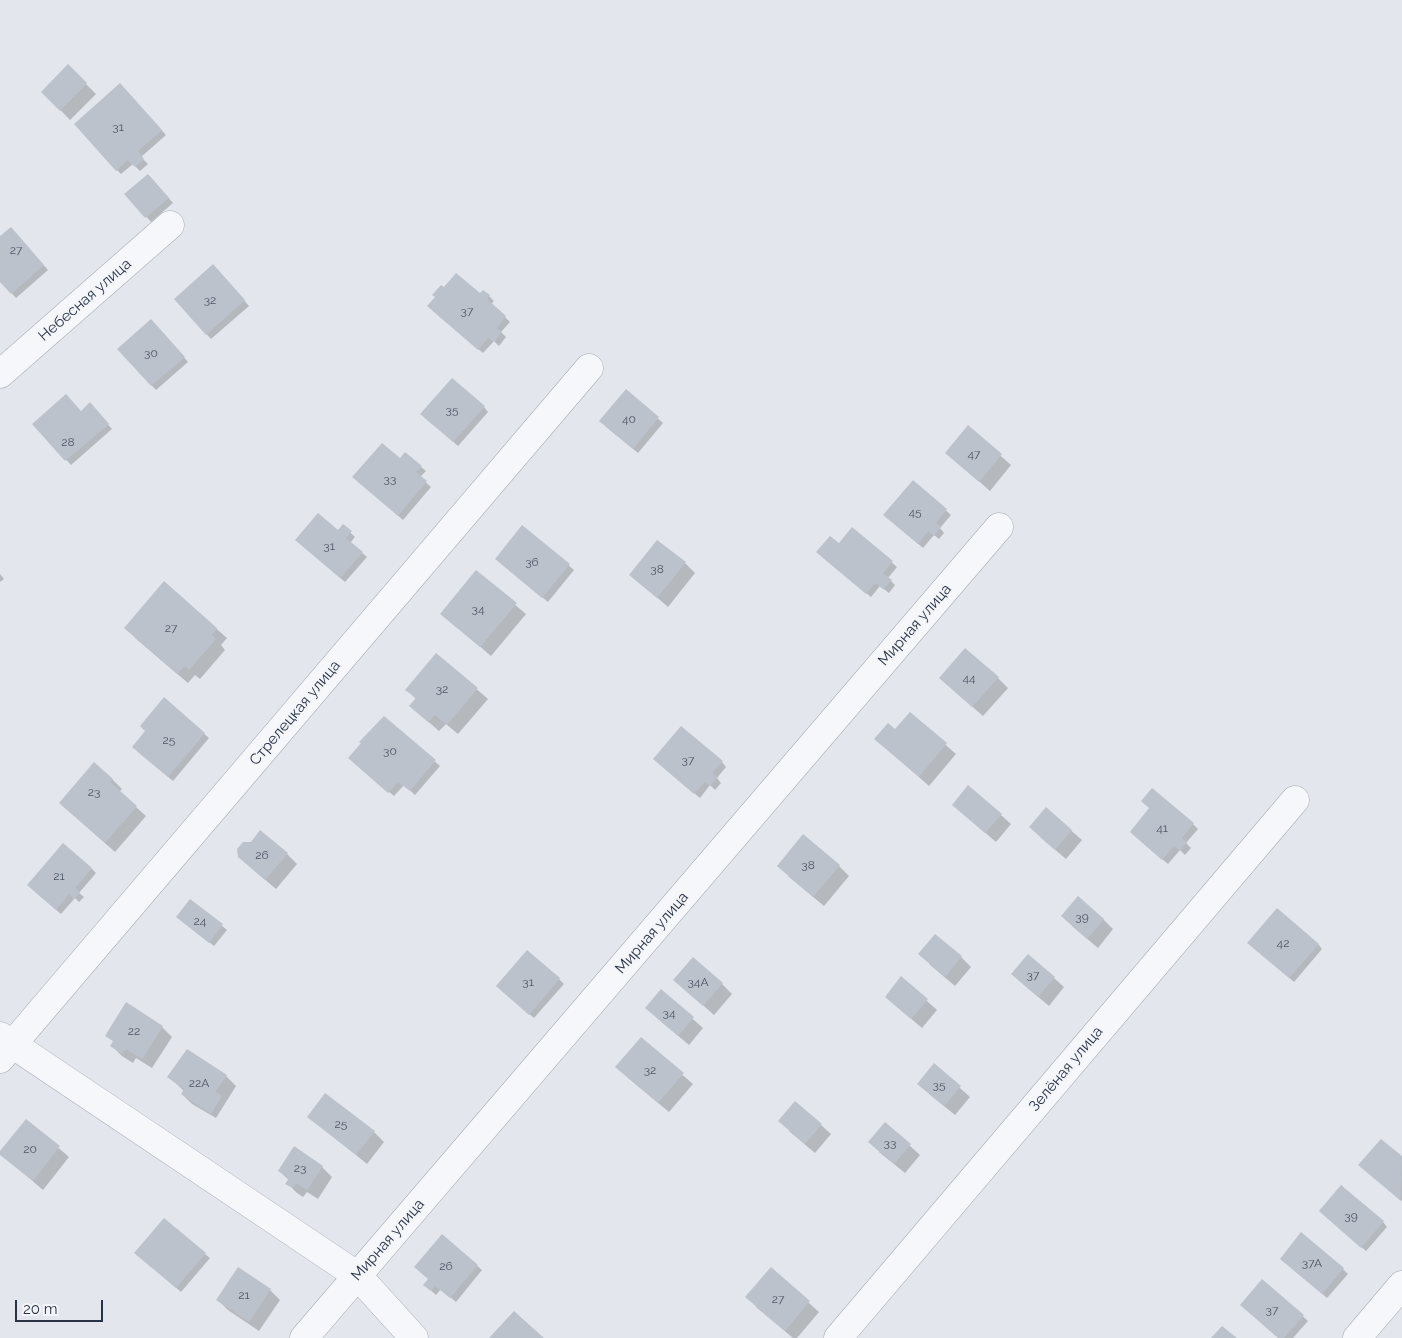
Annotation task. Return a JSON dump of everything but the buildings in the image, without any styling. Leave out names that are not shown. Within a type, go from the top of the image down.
[{"type":"street","name":"Небесная улица","points":[[0,374],[170,225]]},
{"type":"street","name":"Стрелецкая улица","points":[[4,1046],[589,368]]},
{"type":"street","name":"Мирная улица","points":[[304,1338],[999,527]]},
{"type":"street","name":"Зелёная улица","points":[[838,1338],[1295,800]]},
{"type":"street","points":[[4,1046],[358,1276],[414,1338]]},
{"type":"street","points":[[1357,1338],[1402,1285]]}]
